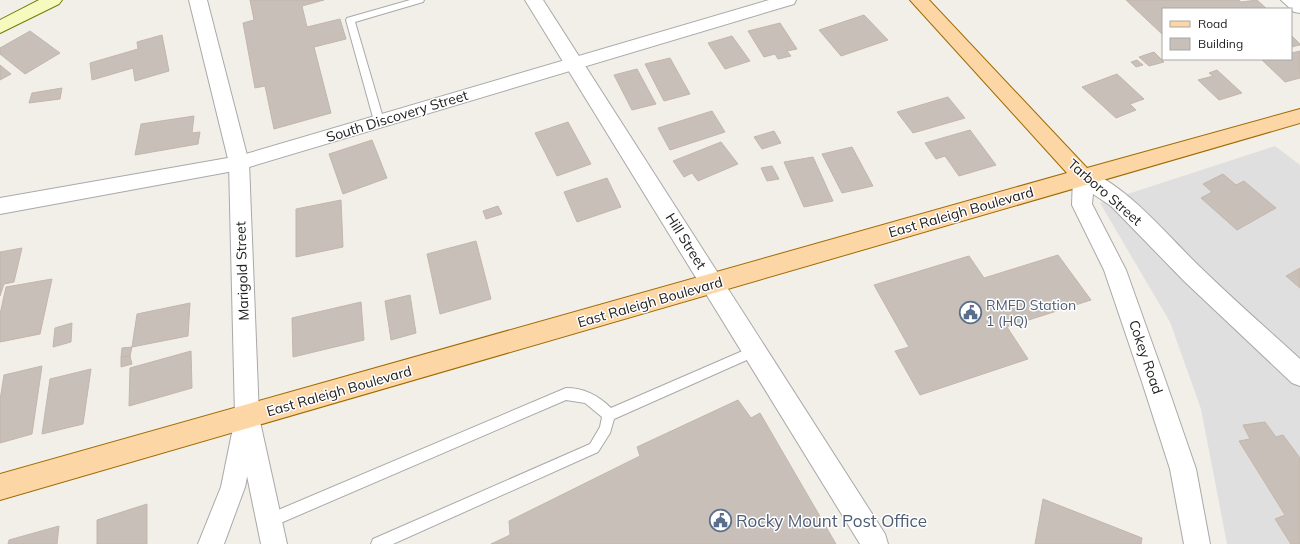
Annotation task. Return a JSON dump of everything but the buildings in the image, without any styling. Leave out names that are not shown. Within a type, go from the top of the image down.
[{"type":"main road","points":[[0,27],[54,0]]},
{"type":"main road","name":"Tarboro Street","points":[[919,0],[1083,177]]},
{"type":"main road","name":"East Raleigh Boulevard","points":[[0,487],[1300,116]]},
{"type":"street","name":"Marigold Street","points":[[198,0],[239,163],[247,417],[272,533]]},
{"type":"street","name":"Hill Street","points":[[534,0],[575,63],[875,544]]},
{"type":"street","name":"South Discovery Street","points":[[0,206],[239,163],[788,0]]},
{"type":"street","points":[[1289,0],[1300,8]]},
{"type":"street","name":"Tarboro Street","points":[[1083,177],[1118,200],[1192,274],[1300,375]]},
{"type":"street","name":"Cokey Road","points":[[1083,177],[1082,205],[1093,224],[1115,270],[1154,382],[1183,469],[1197,544]]},
{"type":"street","points":[[211,544],[233,488],[247,417]]},
{"type":"lane","points":[[379,121],[350,20],[420,0]]},
{"type":"lane","points":[[609,414],[754,351]]},
{"type":"lane","points":[[272,533],[566,394],[578,393],[590,398],[609,414]]},
{"type":"lane","points":[[378,544],[594,448],[606,429],[609,414]]},
{"type":"shaded area","points":[[1275,146],[1300,165],[1300,544],[1227,544],[1201,409],[1170,322],[1100,203]]},
{"type":"place","name":"RMFD Station 1 (HQ)","points":[[970,313]]},
{"type":"place","name":"Rocky Mount Post Office","points":[[720,521]]}]
